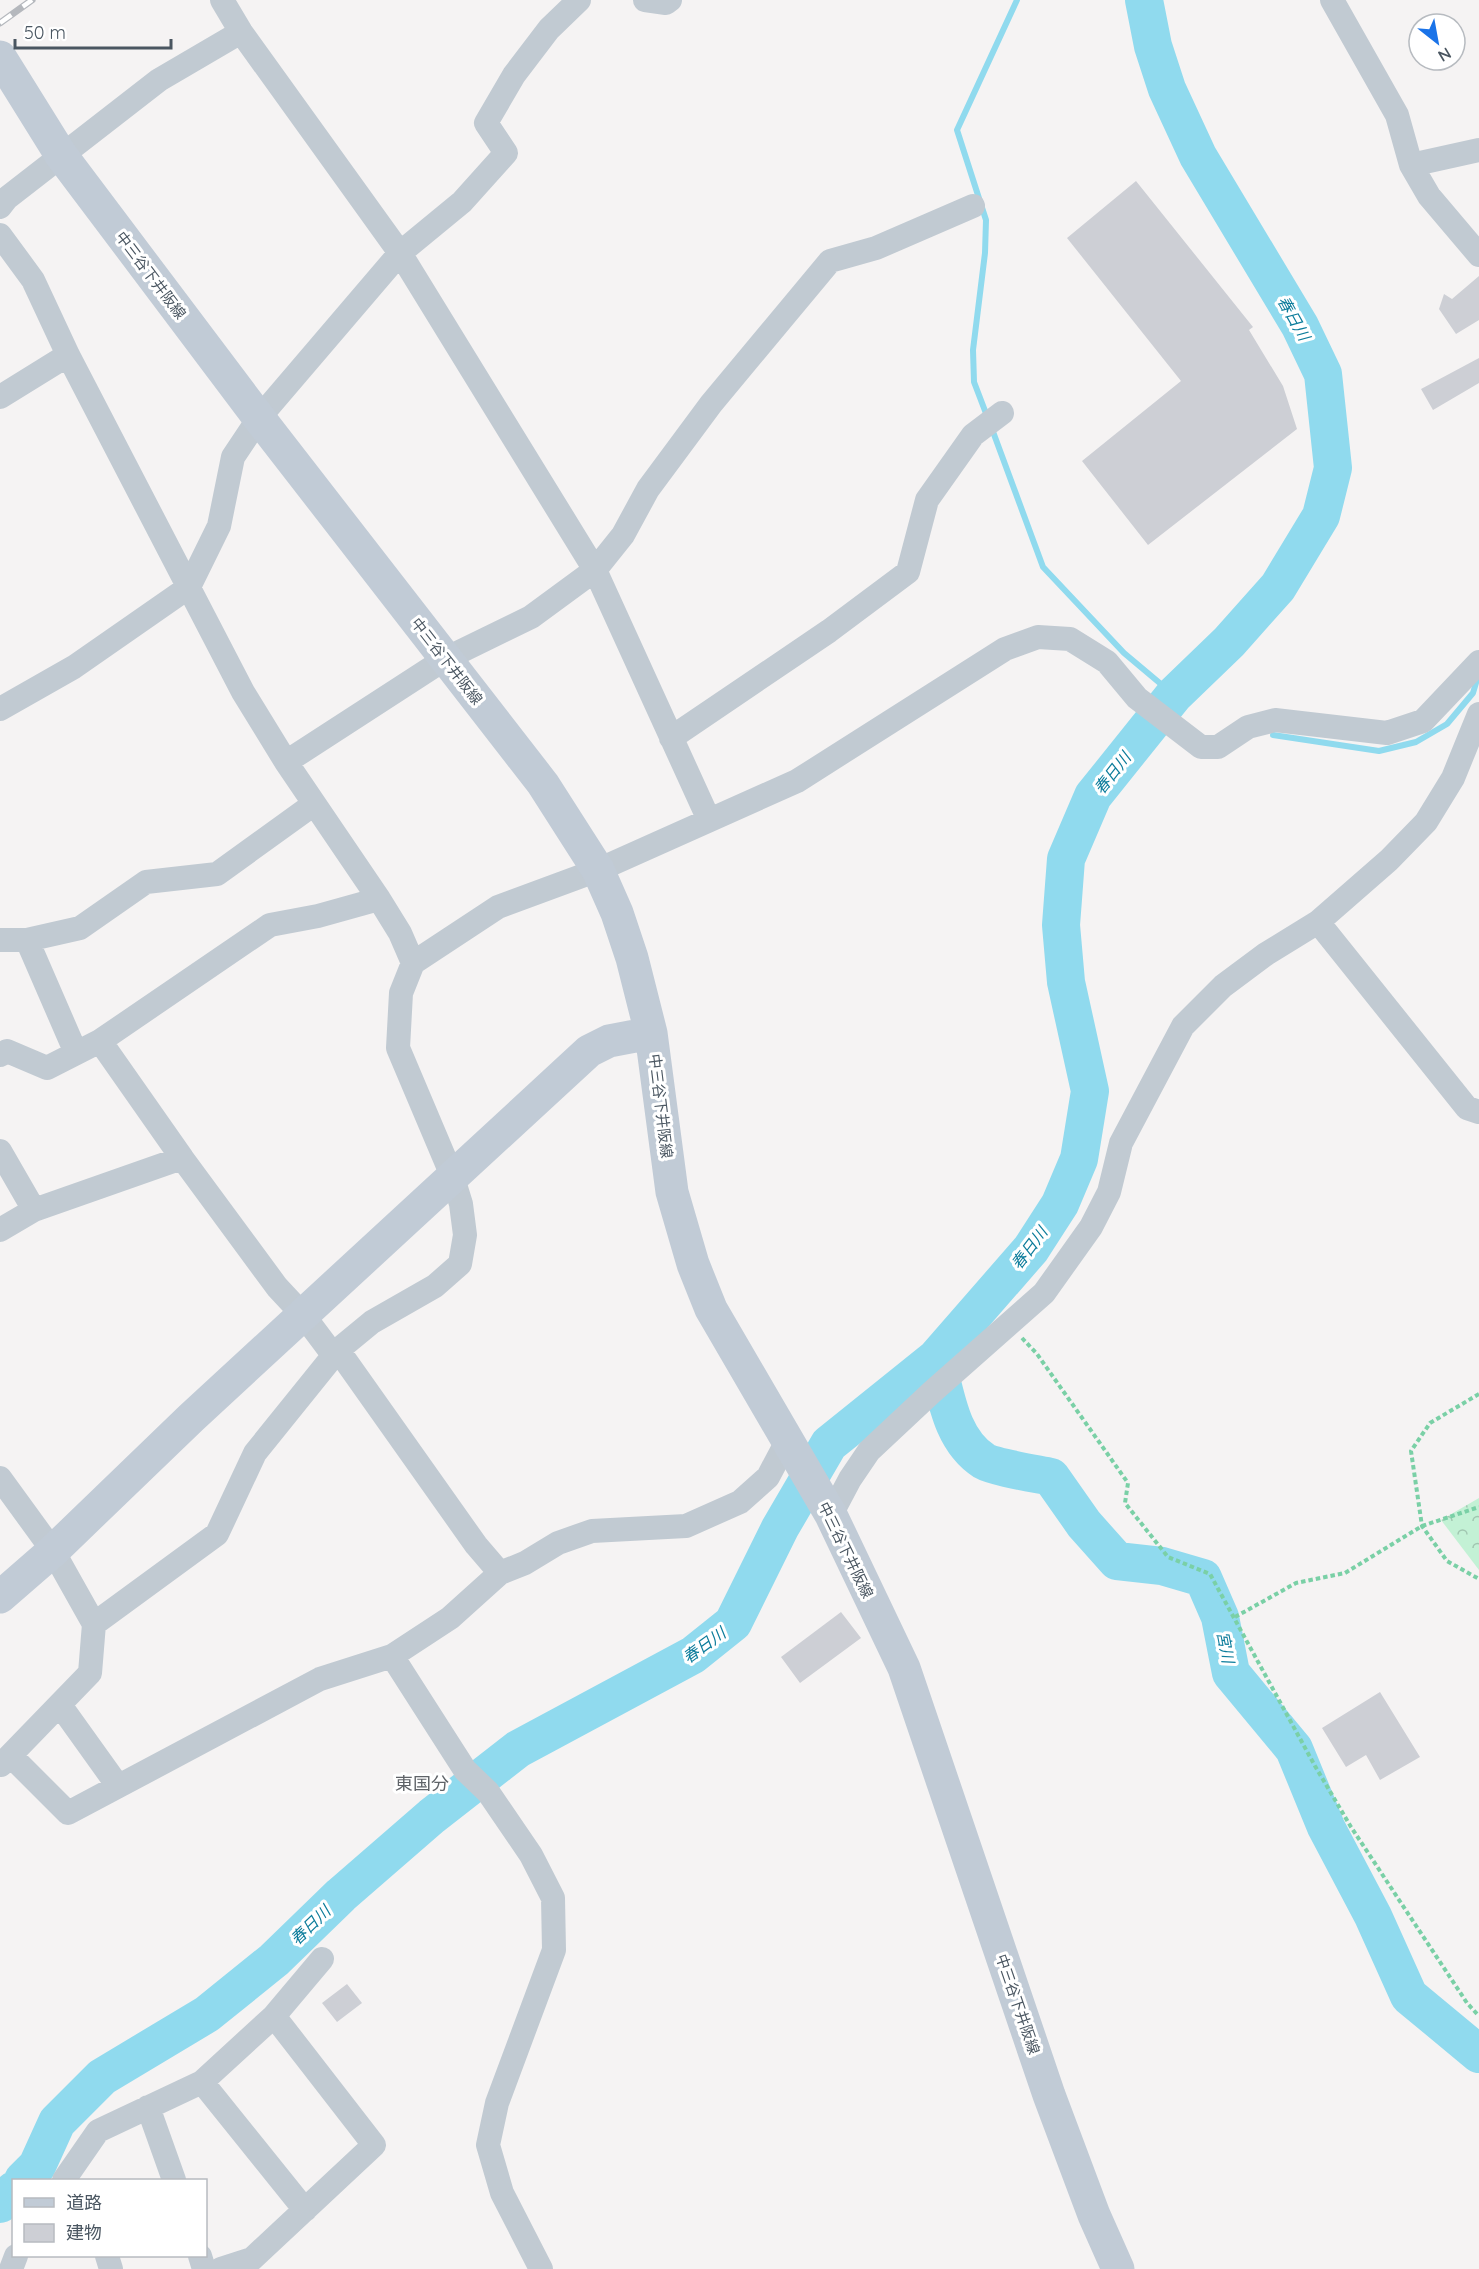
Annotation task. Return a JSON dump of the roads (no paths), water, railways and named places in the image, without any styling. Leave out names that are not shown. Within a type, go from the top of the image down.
[{"type":"main road","name":"中三谷下井阪線","points":[[0,57],[62,155],[259,418],[543,784],[598,870],[621,924],[651,1033],[672,1192],[693,1264],[711,1309],[827,1508],[904,1668],[1049,2095],[1094,2215],[1118,2269]]},
{"type":"main road","points":[[0,1597],[53,1551],[191,1418],[304,1317],[589,1051],[609,1041],[651,1033]]},
{"type":"street","points":[[222,0],[241,32],[400,253],[595,570],[709,820]]},
{"type":"street","points":[[0,709],[74,666],[189,587],[219,526],[232,457],[259,418],[400,253],[462,202],[506,153],[486,123],[514,75],[549,29],[579,0]]},
{"type":"street","points":[[645,0],[666,3],[670,0]]},
{"type":"street","points":[[1332,0],[1397,115],[1411,165],[1429,196],[1479,255]]},
{"type":"street","points":[[0,207],[6,198],[159,80],[241,32]]},
{"type":"street","points":[[1411,165],[1479,150]]},
{"type":"street","points":[[286,762],[446,659],[531,617],[595,570],[624,535],[648,489],[711,404],[830,261],[876,249],[973,206]]},
{"type":"street","points":[[0,235],[33,280],[68,355],[243,692],[286,762],[379,899],[400,933],[413,963]]},
{"type":"street","points":[[0,398],[68,355]]},
{"type":"street","points":[[671,738],[829,631],[908,572],[927,500],[973,435],[1002,413]]},
{"type":"street","points":[[94,1624],[217,1534],[255,1453],[336,1353],[372,1322],[435,1286],[460,1264],[465,1235],[461,1204],[453,1178],[398,1048],[401,993],[413,963],[498,907],[598,870],[797,781],[1005,649],[1038,637],[1070,639],[1107,662],[1137,698],[1201,747],[1218,747],[1248,727],[1275,720],[1387,733],[1423,721],[1478,663]]},
{"type":"street","points":[[827,1508],[869,1451],[1044,1293],[1091,1227],[1109,1192],[1121,1143],[1183,1026],[1223,986],[1266,954],[1318,922],[1389,860],[1426,822],[1453,778],[1479,714]]},
{"type":"street","points":[[0,940],[27,940],[80,927],[146,882],[217,874],[314,804]]},
{"type":"street","points":[[0,1055],[7,1051],[47,1068],[100,1041],[270,925],[318,916],[379,899]]},
{"type":"street","points":[[1318,922],[1467,1108],[1479,1112]]},
{"type":"street","points":[[27,940],[76,1053]]},
{"type":"street","points":[[100,1041],[277,1287],[336,1353],[476,1545],[500,1573]]},
{"type":"street","points":[[0,1151],[34,1210]]},
{"type":"street","points":[[0,1230],[34,1210],[182,1158]]},
{"type":"street","points":[[1,1480],[53,1551],[94,1624],[90,1673],[5,1761],[68,1813],[320,1679],[392,1656],[450,1618],[500,1573],[525,1563],[558,1543],[592,1531],[686,1526],[740,1502],[768,1477],[789,1444]]},
{"type":"street","points":[[392,1656],[465,1770],[488,1792],[531,1855],[553,1898],[554,1950],[497,2103],[488,2145],[502,2193],[541,2269]]},
{"type":"street","points":[[60,1705],[118,1786]]},
{"type":"street","points":[[73,2175],[98,2131],[202,2082],[274,2016],[322,1959]]},
{"type":"street","points":[[222,2269],[252,2259],[374,2145],[274,2016]]},
{"type":"street","points":[[202,2082],[305,2210]]},
{"type":"street","points":[[148,2107],[173,2179]]},
{"type":"waterway","points":[[987,416],[974,382],[973,350],[985,253],[986,220],[957,130],[1017,0]]},
{"type":"waterway","name":"春日川","points":[[24,2179],[37,2166],[57,2122],[102,2077],[207,2014],[274,1960],[341,1895],[432,1816],[518,1749],[693,1655],[733,1623],[780,1528],[829,1444],[936,1358],[1031,1249],[1060,1204],[1079,1159],[1090,1091],[1066,982],[1061,925],[1066,859],[1093,796],[1174,695],[1229,642],[1278,587],[1321,516],[1333,468],[1323,374],[1300,326],[1198,156],[1167,89],[1153,46],[1144,0]]},
{"type":"waterway","points":[[992,429],[1043,567],[1124,653],[1174,695]]},
{"type":"waterway","points":[[1273,735],[1379,751],[1416,742],[1447,724],[1473,693],[1478,676]]},
{"type":"waterway","name":"宮川","points":[[936,1358],[951,1415],[964,1441],[973,1452],[989,1463],[1051,1477],[1084,1524],[1117,1561],[1162,1566],[1203,1578],[1220,1617],[1231,1673],[1294,1749],[1326,1827],[1373,1916],[1409,1996],[1479,2054]]},
{"type":"waterway","name":"春日川","points":[[0,2204],[12,2192]]},
{"type":"railway","points":[[0,23],[32,0]]},
{"type":"district","name":"東国分","points":[[422,1783]]}]
